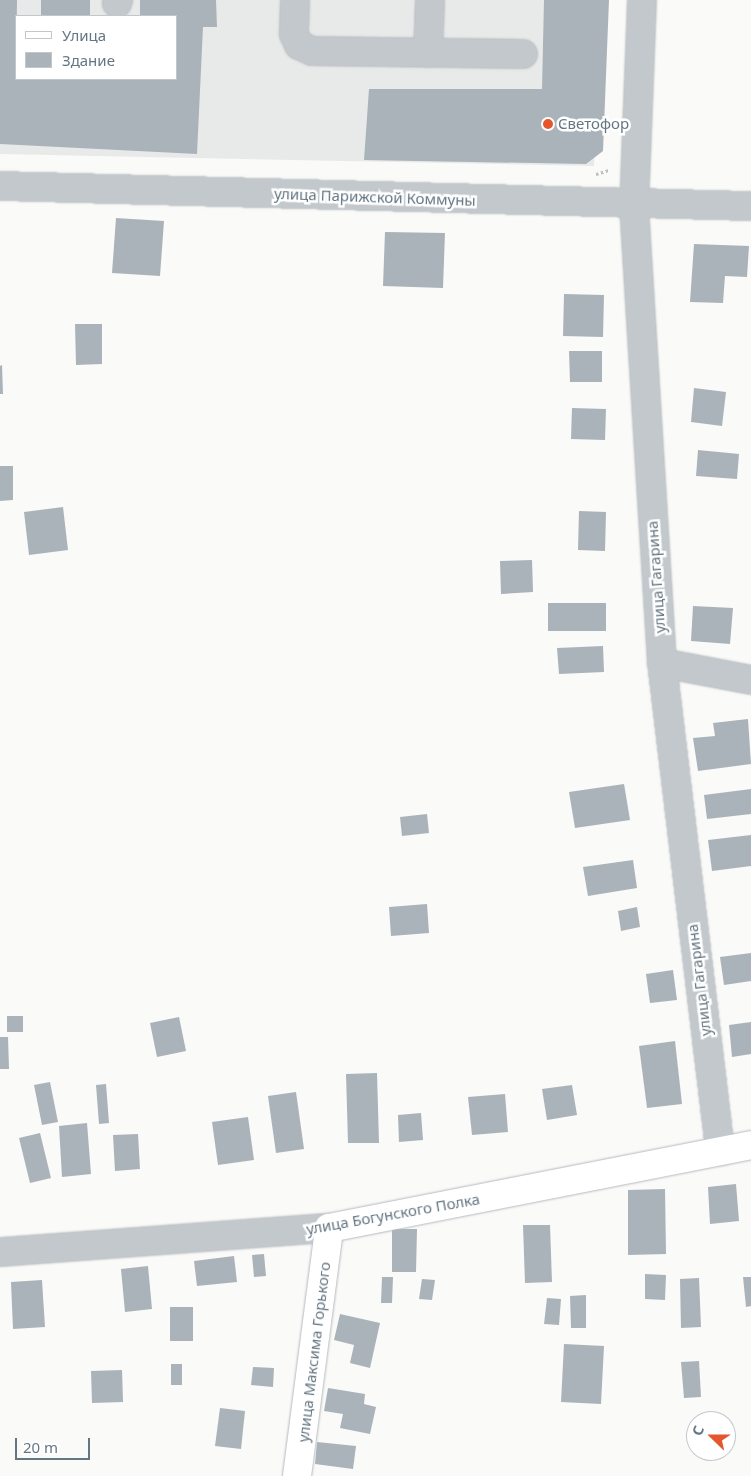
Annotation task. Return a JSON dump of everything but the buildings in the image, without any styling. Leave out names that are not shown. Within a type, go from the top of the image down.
[{"type":"main road","name":"улица Богунского Полка","points":[[329,1228],[751,1146]]},
{"type":"main road","name":"улица Максима Горького","points":[[297,1476],[329,1228]]},
{"type":"street","points":[[296,0],[294,34],[299,45],[312,51],[523,54]]},
{"type":"street","points":[[428,53],[430,0]]},
{"type":"street","name":"улица Гагарина","points":[[642,0],[634,205],[662,663],[720,1152]]},
{"type":"street","name":"улица Парижской Коммуны","points":[[0,186],[634,205],[751,206]]},
{"type":"street","points":[[662,663],[751,680]]},
{"type":"street","name":"улица Богунского Полка","points":[[0,1252],[329,1228]]},
{"type":"shaded area","points":[[0,0],[602,0],[594,166],[0,154]]},
{"type":"place","name":"Светофор","points":[[548,124]]}]
